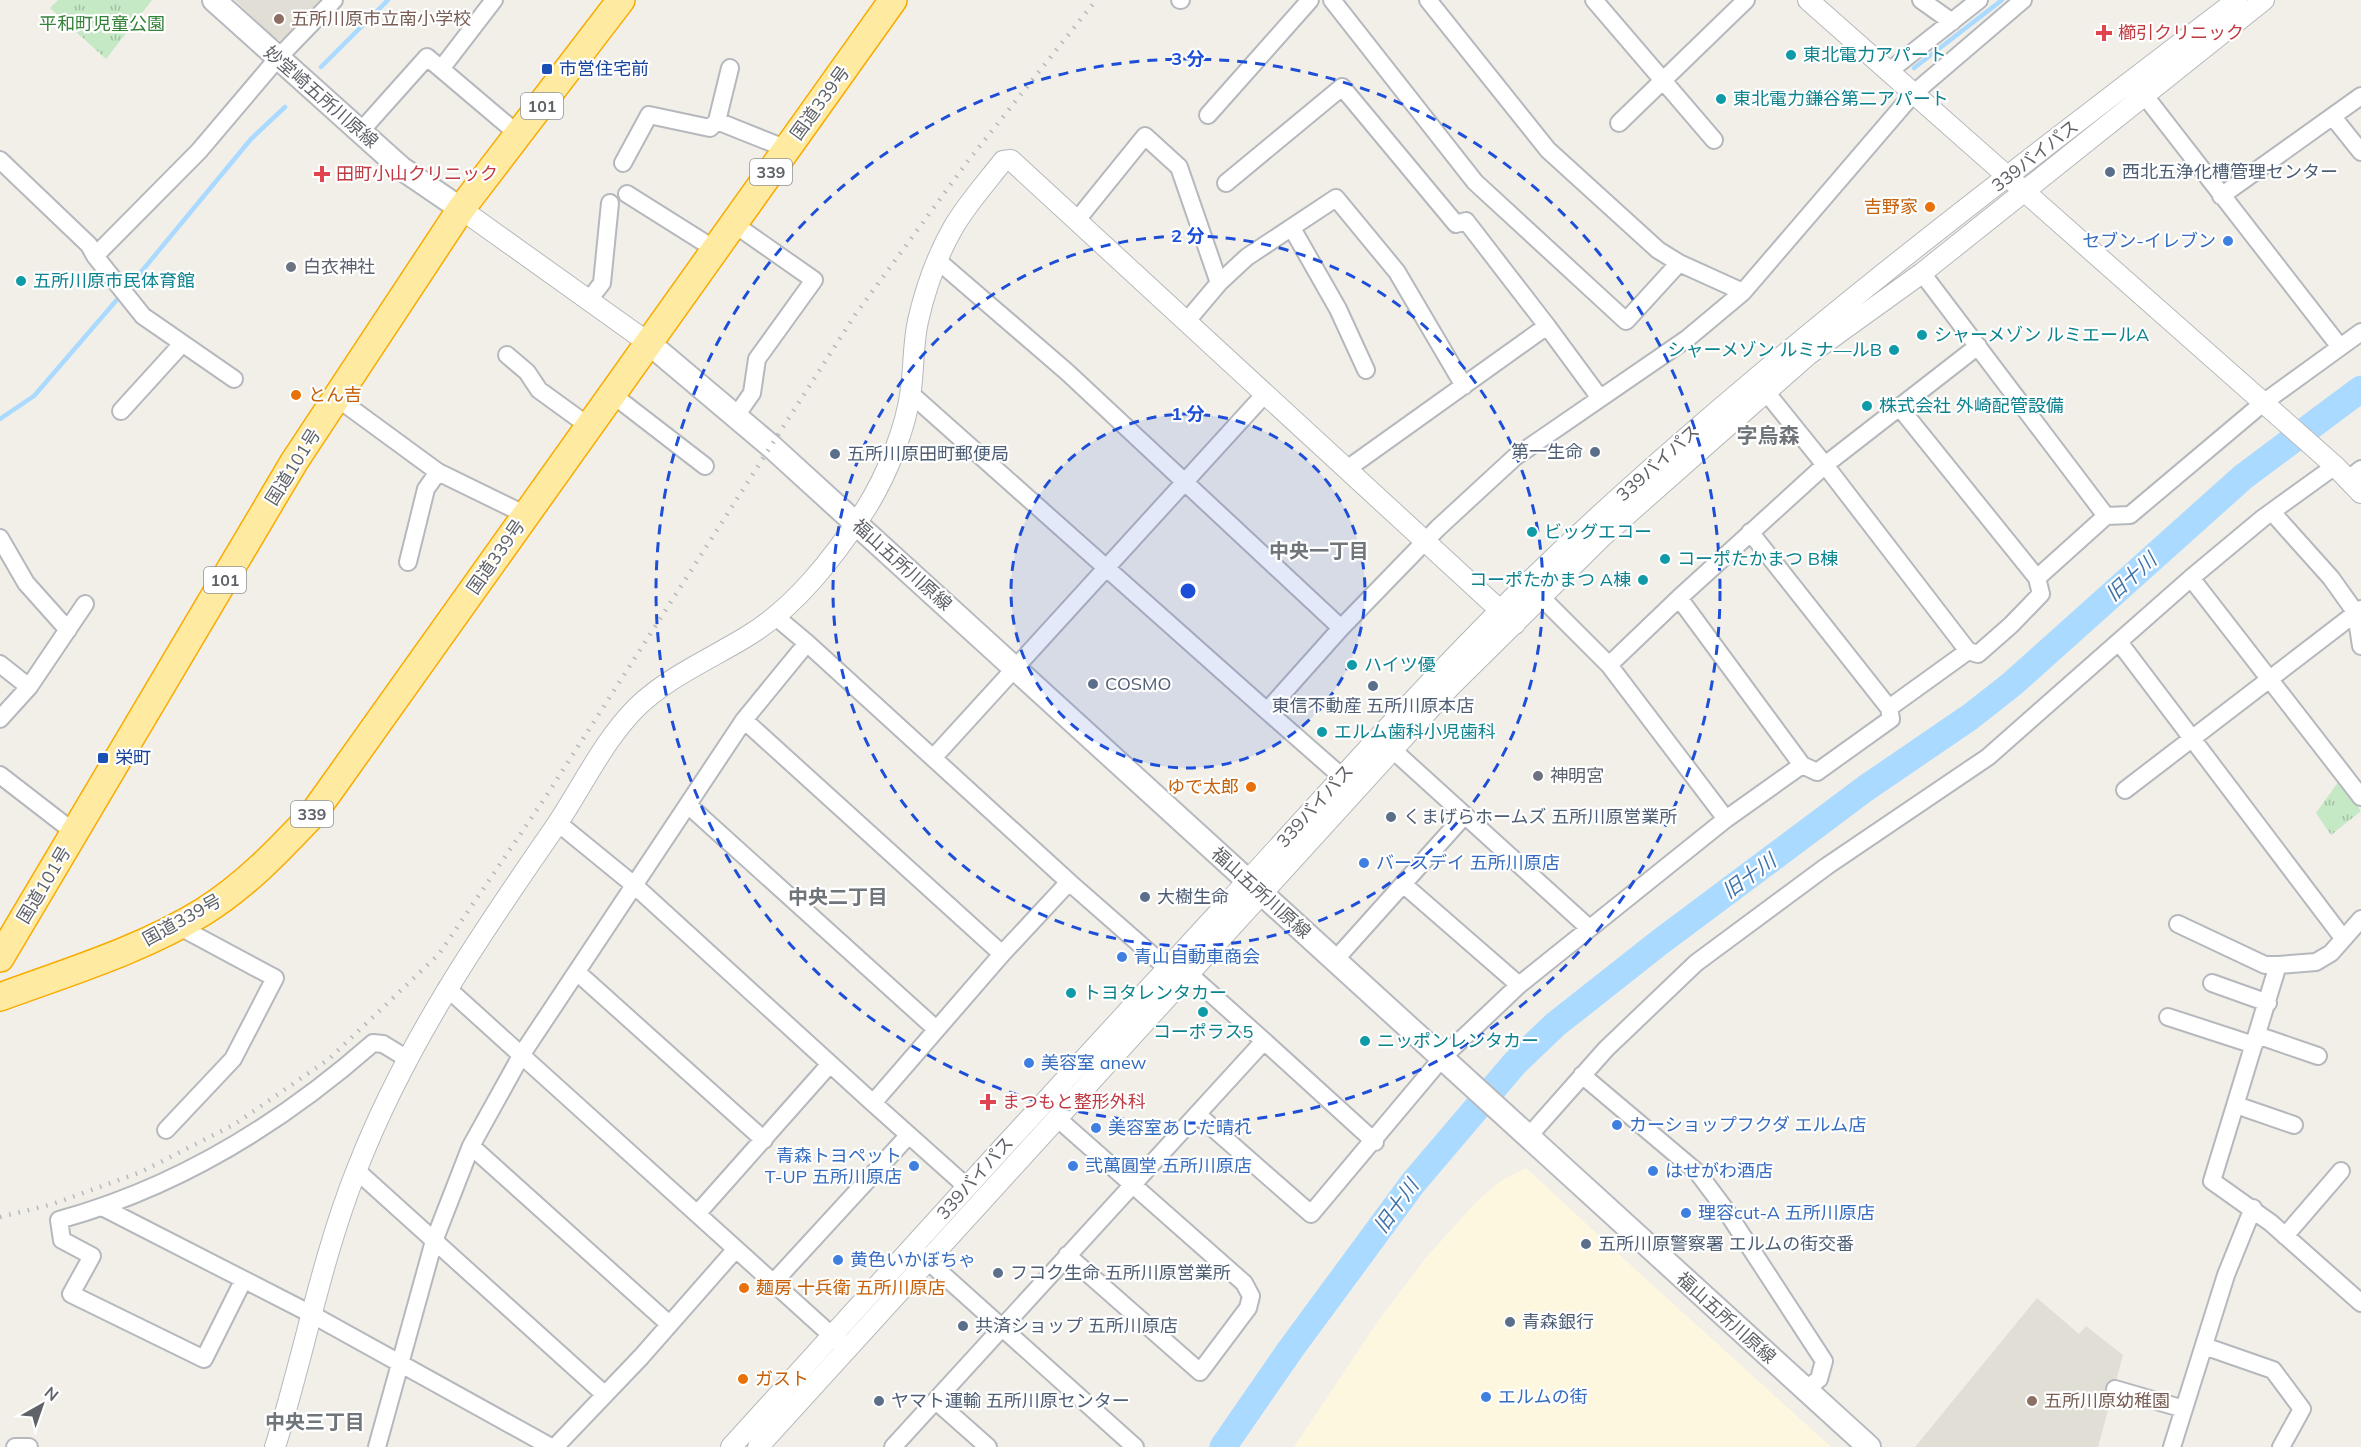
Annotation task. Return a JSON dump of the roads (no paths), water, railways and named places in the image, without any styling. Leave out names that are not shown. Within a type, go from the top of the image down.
[{"type":"highway","name":"国道101号","points":[[0,958],[294,462],[461,209],[621,0]]},
{"type":"highway","name":"国道339号","points":[[0,997],[141,944],[178,926],[241,885],[267,862],[313,814],[893,0]]},
{"type":"main road","name":"妙堂崎五所川原線","points":[[214,0],[401,168],[461,209]]},
{"type":"main road","name":"福山五所川原線","points":[[650,344],[736,416],[856,523],[1869,1447]]},
{"type":"street","points":[[95,256],[199,151],[277,59],[334,0]]},
{"type":"street","points":[[441,69],[494,0]]},
{"type":"street","points":[[1208,115],[1310,0]]},
{"type":"street","points":[[1332,0],[1475,182],[1626,321],[1678,263]]},
{"type":"street","points":[[1428,0],[1548,150],[1658,250],[1678,263],[1743,292]]},
{"type":"street","points":[[1594,0],[1714,140]]},
{"type":"street","points":[[1619,123],[1746,0]]},
{"type":"street","points":[[1524,1133],[1696,963],[1827,867],[1988,757],[2191,578],[2272,512],[2347,474],[1808,0]]},
{"type":"street","points":[[1921,0],[1952,22]]},
{"type":"street","points":[[1888,72],[1979,0]]},
{"type":"street","points":[[1267,711],[1341,628],[1515,457],[1688,338],[1743,292],[1913,94],[2023,0]]},
{"type":"street","name":"339バイパス","points":[[731,1447],[839,1342],[920,1253],[968,1187],[1167,969],[1255,887],[1341,776],[1385,743],[1508,617],[1527,583],[1714,413],[2007,177],[2138,87],[2237,0]]},
{"type":"street","points":[[275,1447],[311,1314],[356,1170],[405,1058],[447,988],[558,823],[601,753],[638,707],[686,670],[748,636],[776,617],[820,569],[856,523],[889,466],[911,394],[918,321],[937,260],[954,226],[1003,161],[1011,160],[1508,617],[1541,598],[1603,536],[1808,356],[1922,273],[2023,190],[2138,87],[2264,0]]},
{"type":"street","points":[[360,132],[427,57],[519,135]]},
{"type":"street","points":[[623,163],[649,116],[710,128],[717,122],[730,68]]},
{"type":"street","points":[[1226,183],[1341,87],[1456,224],[1466,221],[1599,398]]},
{"type":"street","points":[[2138,87],[2340,347]]},
{"type":"street","points":[[2221,196],[2361,96]]},
{"type":"street","points":[[2333,117],[2361,152]]},
{"type":"street","points":[[717,122],[787,149]]},
{"type":"street","points":[[1077,220],[1145,136],[1179,167],[1219,283]]},
{"type":"street","points":[[0,160],[89,245],[95,256],[143,316],[181,345],[234,379]]},
{"type":"street","points":[[627,194],[716,250]]},
{"type":"street","points":[[1186,322],[1219,283],[1248,257],[1293,230],[1336,198],[1397,272],[1464,386]]},
{"type":"street","points":[[589,300],[602,283],[610,203]]},
{"type":"street","points":[[461,209],[650,344]]},
{"type":"street","points":[[734,224],[814,280],[757,359],[752,393],[736,416]]},
{"type":"street","points":[[1293,230],[1338,309],[1366,370]]},
{"type":"street","points":[[937,260],[1067,372],[1341,628]]},
{"type":"street","points":[[1922,273],[2106,516]]},
{"type":"street","points":[[1347,469],[1547,326]]},
{"type":"street","points":[[2037,578],[2106,516],[2130,515],[2264,403],[2361,332]]},
{"type":"street","points":[[121,411],[181,345]]},
{"type":"street","points":[[1609,665],[1825,465],[1978,346]]},
{"type":"street","points":[[507,355],[527,372],[539,390],[590,428]]},
{"type":"street","points":[[1766,392],[1968,651],[1978,654],[2041,594],[2037,578],[1900,408]]},
{"type":"street","points":[[911,394],[1341,776]]},
{"type":"street","points":[[613,395],[705,465]]},
{"type":"street","points":[[933,758],[1105,566],[1186,482],[1264,395]]},
{"type":"street","points":[[337,398],[438,472],[526,515]]},
{"type":"street","points":[[408,562],[426,489],[438,472]]},
{"type":"street","points":[[2272,512],[2358,611],[2361,646]]},
{"type":"street","points":[[1679,598],[1802,765],[1817,772],[1891,719],[1889,708],[1750,532]]},
{"type":"street","points":[[0,538],[26,583],[68,630]]},
{"type":"street","points":[[2191,578],[2267,679],[2361,796]]},
{"type":"street","points":[[1527,583],[1609,665],[1726,819]]},
{"type":"street","points":[[0,719],[29,687],[85,604]]},
{"type":"street","points":[[2125,790],[2191,736],[2358,611]]},
{"type":"street","points":[[776,617],[1167,969]]},
{"type":"street","points":[[2119,642],[2343,938]]},
{"type":"street","points":[[377,1447],[398,1364],[434,1241],[471,1146],[522,1054],[578,973],[744,720],[807,643]]},
{"type":"street","points":[[1889,708],[1968,651]]},
{"type":"street","points":[[0,664],[29,687]]},
{"type":"street","points":[[744,720],[1002,954]]},
{"type":"street","points":[[1135,1447],[920,1253],[1058,1118],[1190,974],[1255,887],[1385,743],[1589,928]]},
{"type":"street","points":[[1197,1114],[1311,1214],[1375,1142],[1442,1058],[1519,985],[1726,819],[1802,765]]},
{"type":"street","points":[[0,775],[75,833]]},
{"type":"street","points":[[688,805],[936,1029]]},
{"type":"street","points":[[1335,960],[1464,816]]},
{"type":"street","points":[[558,823],[634,885],[908,1136],[968,1187]]},
{"type":"street","points":[[873,1102],[1002,954],[1069,882]]},
{"type":"street","points":[[1403,884],[1519,985]]},
{"type":"street","points":[[2178,924],[2265,965],[2278,965],[2316,962],[2331,953],[2361,919]]},
{"type":"street","points":[[166,1130],[233,1059],[275,978],[178,926]]},
{"type":"street","points":[[2278,965],[2268,1004],[2212,1181],[2253,1208],[2361,1303]]},
{"type":"street","points":[[578,973],[764,1140]]},
{"type":"street","points":[[1190,974],[1375,1142]]},
{"type":"street","points":[[2212,983],[2268,1004]]},
{"type":"street","points":[[447,988],[772,1284],[839,1342],[758,1447]]},
{"type":"street","points":[[2168,1017],[2318,1056]]},
{"type":"street","points":[[893,1447],[1264,1041]]},
{"type":"street","points":[[243,1281],[204,1359],[71,1294],[92,1256],[62,1240],[59,1220],[104,1208],[190,1169],[262,1128],[337,1074],[373,1044],[383,1044],[405,1058]]},
{"type":"street","points":[[697,1214],[830,1064]]},
{"type":"street","points":[[1582,1075],[1698,1173],[1725,1209],[1824,1361],[1819,1379],[1805,1390]]},
{"type":"street","points":[[2236,1105],[2294,1125]]},
{"type":"street","points":[[1058,1118],[1244,1283],[1251,1296],[1248,1308],[1200,1372],[1067,1255]]},
{"type":"street","points":[[772,1284],[908,1136]]},
{"type":"street","points":[[471,1146],[669,1324]]},
{"type":"street","points":[[356,1170],[603,1393]]},
{"type":"street","points":[[2285,1236],[2341,1171]]},
{"type":"street","points":[[104,1208],[311,1314],[398,1364],[553,1447],[603,1393],[641,1357],[735,1250]]},
{"type":"street","points":[[2172,1447],[2226,1275],[2253,1208]]},
{"type":"street","points":[[2204,1346],[2273,1370],[2302,1409],[2281,1447]]},
{"type":"street","points":[[2115,1389],[2184,1409]]},
{"type":"street","points":[[936,1401],[988,1447]]},
{"type":"street","points":[[15,1447],[28,1447]]},
{"type":"waterway","points":[[321,67],[388,0]]},
{"type":"waterway","points":[[1914,68],[2002,0]]},
{"type":"waterway","points":[[127,289],[251,139],[285,107]]},
{"type":"waterway","points":[[0,419],[34,396],[121,295]]},
{"type":"waterway","name":"旧十川","points":[[1223,1447],[1290,1350],[1413,1183],[1515,1063],[1556,1024],[1660,942],[1866,788],[1970,717],[2012,684],[2243,477],[2361,389]]},
{"type":"railway","points":[[0,1217],[53,1204],[141,1172],[235,1124],[329,1059],[439,954],[545,798],[855,315],[968,161],[1096,0]]},
{"type":"place","name":"五所川原市立南小学校","points":[[279,19]]},
{"type":"place","name":"櫛引クリニック","points":[[2104,33]]},
{"type":"place","name":"東北電力アパート","points":[[1791,55]]},
{"type":"place","name":"市営住宅前","points":[[547,69]]},
{"type":"place","name":"東北電力鎌谷第二アパート","points":[[1721,99]]},
{"type":"place","name":"西北五浄化槽管理センター","points":[[2110,172]]},
{"type":"place","name":"田町小山クリニック","points":[[322,174]]},
{"type":"place","name":"吉野家","points":[[1930,207]]},
{"type":"place","name":"セブン-イレブン","points":[[2228,241]]},
{"type":"place","name":"白衣神社","points":[[291,267]]},
{"type":"place","name":"五所川原市民体育館","points":[[21,281]]},
{"type":"place","name":"シャーメゾン ルミエールA","points":[[1922,335]]},
{"type":"place","name":"シャーメゾン ルミナ―ルB","points":[[1894,350]]},
{"type":"place","name":"とん吉","points":[[296,395]]},
{"type":"place","name":"株式会社 外崎配管設備","points":[[1867,406]]},
{"type":"place","name":"第一生命","points":[[1595,452]]},
{"type":"place","name":"五所川原田町郵便局","points":[[835,454]]},
{"type":"place","name":"ビッグエコー","points":[[1532,532]]},
{"type":"place","name":"コーポたかまつ B棟","points":[[1665,559]]},
{"type":"place","name":"コーポたかまつ A棟","points":[[1643,580]]},
{"type":"place","name":"ハイツ優","points":[[1352,665]]},
{"type":"place","name":"COSMO","points":[[1093,684]]},
{"type":"place","name":"東信不動産 五所川原本店","points":[[1373,686]]},
{"type":"place","name":"エルム歯科小児歯科","points":[[1322,732]]},
{"type":"place","name":"栄町","points":[[103,758]]},
{"type":"place","name":"神明宮","points":[[1538,776]]},
{"type":"place","name":"ゆで太郎","points":[[1251,787]]},
{"type":"place","name":"くまげらホームズ 五所川原営業所","points":[[1391,817]]},
{"type":"place","name":"バースデイ 五所川原店","points":[[1364,863]]},
{"type":"place","name":"大樹生命","points":[[1145,897]]},
{"type":"place","name":"青山自動車商会","points":[[1122,957]]},
{"type":"place","name":"トヨタレンタカー","points":[[1071,993]]},
{"type":"place","name":"コーポラス5","points":[[1203,1012]]},
{"type":"place","name":"ニッポンレンタカー","points":[[1365,1041]]},
{"type":"place","name":"美容室 anew","points":[[1029,1063]]},
{"type":"place","name":"まつもと整形外科","points":[[988,1102]]},
{"type":"place","name":"カーショップフクダ エルム店","points":[[1617,1125]]},
{"type":"place","name":"美容室あした晴れ","points":[[1096,1128]]},
{"type":"place","name":"青森トヨペット T-UP 五所川原店","points":[[914,1166]]},
{"type":"place","name":"弐萬圓堂 五所川原店","points":[[1073,1166]]},
{"type":"place","name":"はせがわ酒店","points":[[1653,1171]]},
{"type":"place","name":"理容cut-A 五所川原店","points":[[1686,1213]]},
{"type":"place","name":"五所川原警察署 エルムの街交番","points":[[1586,1244]]},
{"type":"place","name":"黄色いかぼちゃ","points":[[838,1260]]},
{"type":"place","name":"フコク生命 五所川原営業所","points":[[998,1273]]},
{"type":"place","name":"麺房 十兵衛 五所川原店","points":[[744,1288]]},
{"type":"place","name":"青森銀行","points":[[1510,1322]]},
{"type":"place","name":"共済ショップ 五所川原店","points":[[963,1326]]},
{"type":"place","name":"ガスト","points":[[743,1379]]},
{"type":"place","name":"エルムの街","points":[[1486,1397]]},
{"type":"place","name":"ヤマト運輸 五所川原センター","points":[[879,1401]]},
{"type":"place","name":"五所川原幼稚園","points":[[2032,1401]]},
{"type":"district","name":"字烏森","points":[[1768,436]]},
{"type":"district","name":"中央一丁目","points":[[1319,551]]},
{"type":"district","name":"中央二丁目","points":[[838,897]]},
{"type":"district","name":"中央三丁目","points":[[315,1422]]},
{"type":"park label","name":"平和町児童公園","points":[[102,24]]}]
